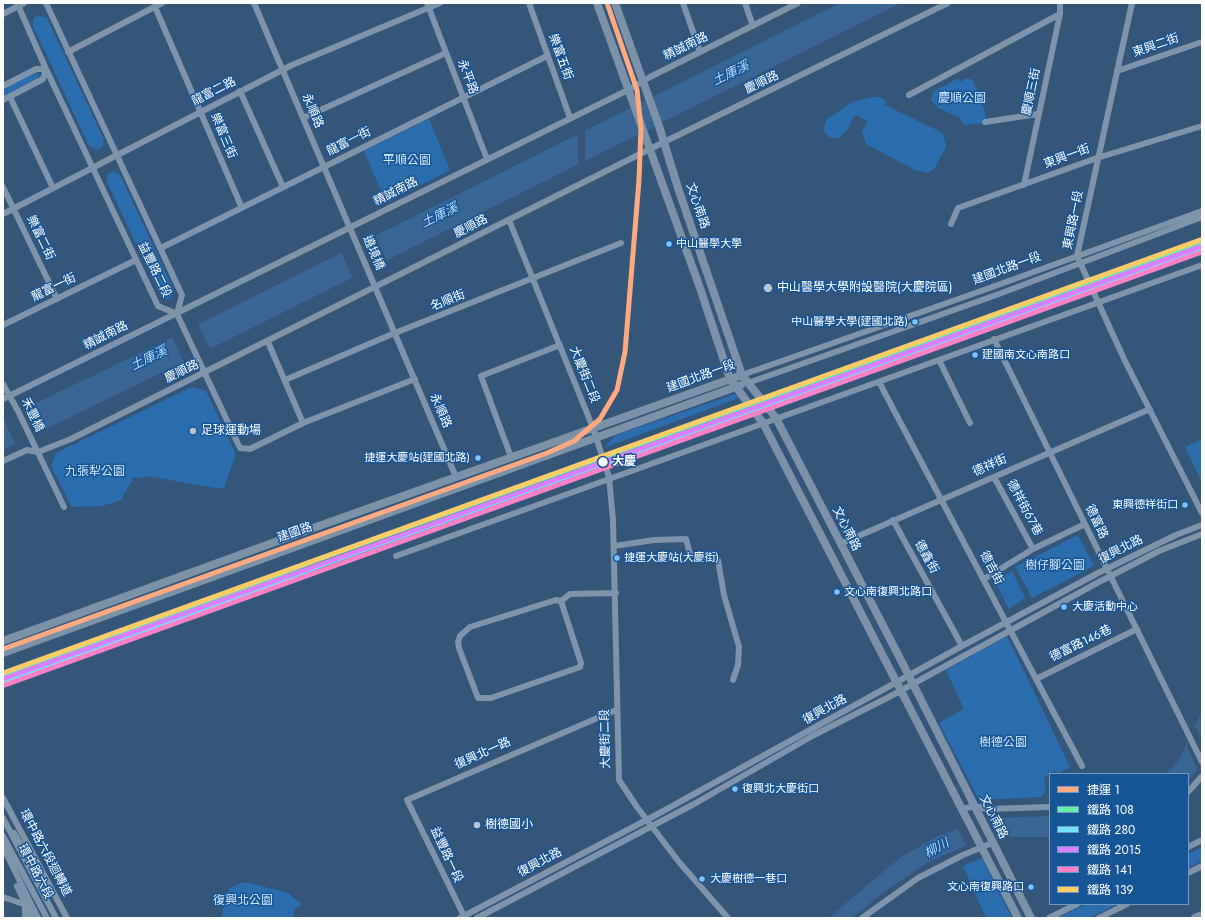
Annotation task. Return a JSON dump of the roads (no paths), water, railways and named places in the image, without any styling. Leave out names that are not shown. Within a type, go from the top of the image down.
[{"type":"main road","points":[[597,3],[628,90]]},
{"type":"main road","points":[[615,3],[643,82]]},
{"type":"main road","name":"文心南路","points":[[643,82],[742,375],[776,418],[1031,918]]},
{"type":"main road","name":"文心南路","points":[[628,90],[700,288],[730,379],[763,423],[1018,918]]},
{"type":"main road","name":"建國北路一段","points":[[593,428],[742,375]]},
{"type":"main road","name":"建國北路一段","points":[[596,437],[748,383]]},
{"type":"main road","name":"建國路","points":[[3,641],[593,428]]},
{"type":"main road","name":"建國路","points":[[3,653],[596,437]]},
{"type":"main road","points":[[1195,918],[1202,915]]},
{"type":"street","name":"益豐路二段","points":[[20,4],[46,69],[158,306],[177,314],[182,295],[46,3]]},
{"type":"street","points":[[68,52],[162,3]]},
{"type":"street","name":"永順路","points":[[254,3],[350,227]]},
{"type":"street","name":"龍富二路","points":[[3,214],[282,70],[428,5],[440,3]]},
{"type":"street","name":"樂富五街","points":[[529,3],[570,118]]},
{"type":"street","points":[[683,3],[700,52]]},
{"type":"street","points":[[745,3],[753,26]]},
{"type":"street","name":"精誠南路","points":[[3,399],[628,90],[650,77],[798,3]]},
{"type":"street","name":"慶順路","points":[[3,461],[27,450],[38,452],[71,439],[268,342],[664,142],[948,3]]},
{"type":"street","name":"慶順三街","points":[[1024,185],[1060,14],[1060,3]]},
{"type":"street","name":"東興路一段","points":[[1132,3],[1077,256],[1150,409],[1202,513]]},
{"type":"street","points":[[3,14],[20,4]]},
{"type":"street","name":"永平路","points":[[428,5],[487,159]]},
{"type":"street","name":"樂富三街","points":[[155,7],[242,208]]},
{"type":"street","points":[[909,95],[1060,14]]},
{"type":"street","name":"東興二街","points":[[1117,71],[1202,42]]},
{"type":"street","points":[[303,118],[446,53]]},
{"type":"street","name":"龍富一街","points":[[161,248],[548,56]]},
{"type":"street","points":[[3,86],[36,69],[46,69],[43,79],[3,100]]},
{"type":"street","points":[[240,91],[283,187]]},
{"type":"street","points":[[10,97],[54,188]]},
{"type":"street","points":[[985,122],[1038,114]]},
{"type":"street","name":"東興一街","points":[[951,224],[958,208],[1098,158],[1202,126]]},
{"type":"street","name":"樂富二街","points":[[3,187],[58,299]]},
{"type":"street","name":"建國北路一段","points":[[742,375],[1202,211]]},
{"type":"street","name":"建國北路一段","points":[[748,383],[1081,263],[1202,217]]},
{"type":"street","name":"大慶街二段","points":[[509,220],[593,428],[609,477],[612,501],[616,593],[616,710],[619,780],[637,807],[684,868],[728,918]]},
{"type":"street","name":"遶境橋","points":[[350,227],[376,287]]},
{"type":"street","name":"名順街","points":[[285,380],[621,243]]},
{"type":"street","name":"龍富一街","points":[[3,326],[136,260]]},
{"type":"street","points":[[396,556],[609,477],[879,382],[994,339],[1202,265]]},
{"type":"street","name":"永順路","points":[[376,287],[456,477]]},
{"type":"street","points":[[177,314],[240,448],[250,449],[303,423],[414,379]]},
{"type":"street","name":"德富路","points":[[994,339],[1106,570],[1137,629],[1202,762]]},
{"type":"street","points":[[268,342],[303,423]]},
{"type":"street","points":[[511,457],[481,376],[560,345]]},
{"type":"street","points":[[939,360],[970,423]]},
{"type":"street","name":"德吉街","points":[[879,382],[1082,766]]},
{"type":"street","name":"禾豐橋","points":[[3,384],[64,507]]},
{"type":"street","name":"德祥街","points":[[840,544],[1048,452],[1150,409]]},
{"type":"street","name":"德祥街67巷","points":[[994,477],[1033,549]]},
{"type":"street","name":"德鑫街","points":[[893,520],[962,646]]},
{"type":"street","points":[[984,579],[1033,549],[1085,524]]},
{"type":"street","name":"復興北路","points":[[477,918],[694,804],[910,680],[962,646],[1106,570],[1170,538],[1202,525]]},
{"type":"street","name":"復興北路","points":[[910,680],[1011,630],[1110,576],[1160,551],[1202,534]]},
{"type":"street","points":[[614,546],[654,540],[686,539],[690,554],[718,560],[724,595],[739,647],[738,666],[733,680]]},
{"type":"street","points":[[561,601],[581,663],[580,667],[491,698],[478,698],[459,648],[458,638],[470,627],[556,600],[561,601],[570,594],[616,593]]},
{"type":"street","name":"德富路146巷","points":[[1036,679],[1137,629]]},
{"type":"street","name":"復興北路","points":[[463,917],[898,687]]},
{"type":"street","name":"復興北一路","points":[[408,800],[616,710]]},
{"type":"street","points":[[1189,791],[1202,776]]},
{"type":"street","name":"環中路六段迴轉道","points":[[3,798],[32,856]]},
{"type":"street","name":"益豐路一段","points":[[408,800],[463,917]]},
{"type":"street","points":[[963,809],[974,806],[987,809],[1049,807]]},
{"type":"street","name":"環中路六段","points":[[4,820],[32,856],[63,918]]},
{"type":"street","name":"環中路六段","points":[[4,820],[56,918]]},
{"type":"street","name":"環中路六段","points":[[3,836],[47,918]]},
{"type":"street","points":[[1189,846],[1202,840]]},
{"type":"street","points":[[862,918],[918,878],[980,845],[991,841]]},
{"type":"street","points":[[3,847],[11,869]]},
{"type":"street","points":[[3,855],[28,904],[38,918]]},
{"type":"street","points":[[11,869],[32,856]]},
{"type":"street","points":[[1189,872],[1202,866]]},
{"type":"street","points":[[3,897],[28,904],[52,894]]},
{"type":"street","name":"環中路六段迴轉道","points":[[52,894],[67,918]]},
{"type":"street","points":[[25,918],[28,904]]},
{"type":"street","points":[[28,904],[32,918]]},
{"type":"street","points":[[1048,918],[1075,905]]},
{"type":"street","points":[[1099,918],[1125,905]]},
{"type":"water","name":"土庫溪","points":[[840,3],[901,3],[204,352],[3,450],[3,419],[167,340]]},
{"type":"water","points":[[1202,711],[1202,761],[1189,781],[1189,773],[1165,773],[1170,770],[1179,760]]},
{"type":"water","name":"柳川","points":[[1049,816],[1049,837],[990,835],[928,862],[880,895],[852,918],[828,918],[901,857],[940,835],[977,822],[994,818]]},
{"type":"metro line","name":"1","points":[[3,649],[547,453],[574,441],[600,419],[617,390],[625,352],[639,180],[641,127],[637,90],[607,3]]},
{"type":"rail line","name":"139","points":[[3,673],[1200,240]]},
{"type":"rail line","name":"108","points":[[3,675],[157,621],[320,559],[1202,242]]},
{"type":"rail line","name":"2015","points":[[3,679],[1202,246]]},
{"type":"rail line","name":"280","points":[[5,681],[159,627],[322,565],[1202,248]]},
{"type":"rail line","name":"141","points":[[5,685],[1202,252]]},
{"type":"place","name":"中山醫學大學","points":[[669,244]]},
{"type":"place","name":"中山醫學大學附設醫院(大慶院區)","points":[[768,288]]},
{"type":"place","name":"中山醫學大學(建國北路)","points":[[915,322]]},
{"type":"place","name":"建國南文心南路口","points":[[975,355]]},
{"type":"place","name":"足球運動場","points":[[193,431]]},
{"type":"place","name":"捷運大慶站(建國北路)","points":[[478,458]]},
{"type":"place","name":"大慶","points":[[603,462]]},
{"type":"place","name":"東興德祥街口","points":[[1185,505]]},
{"type":"place","name":"捷運大慶站(大慶街)","points":[[617,558]]},
{"type":"place","name":"文心南復興北路口","points":[[837,592]]},
{"type":"place","name":"大慶活動中心","points":[[1064,607]]},
{"type":"place","name":"復興北大慶街口","points":[[735,789]]},
{"type":"place","name":"樹德國小","points":[[477,825]]},
{"type":"place","name":"大慶樹德一巷口","points":[[702,879]]},
{"type":"place","name":"文心南復興路口","points":[[1031,887]]},
{"type":"park label","name":"慶順公園","points":[[962,99]]},
{"type":"park label","name":"平順公園","points":[[407,161]]},
{"type":"park label","name":"九張犁公園","points":[[95,472]]},
{"type":"park label","name":"樹仔腳公園","points":[[1055,566]]},
{"type":"park label","name":"樹德公園","points":[[1003,743]]},
{"type":"park label","name":"復興北公園","points":[[243,901]]}]
